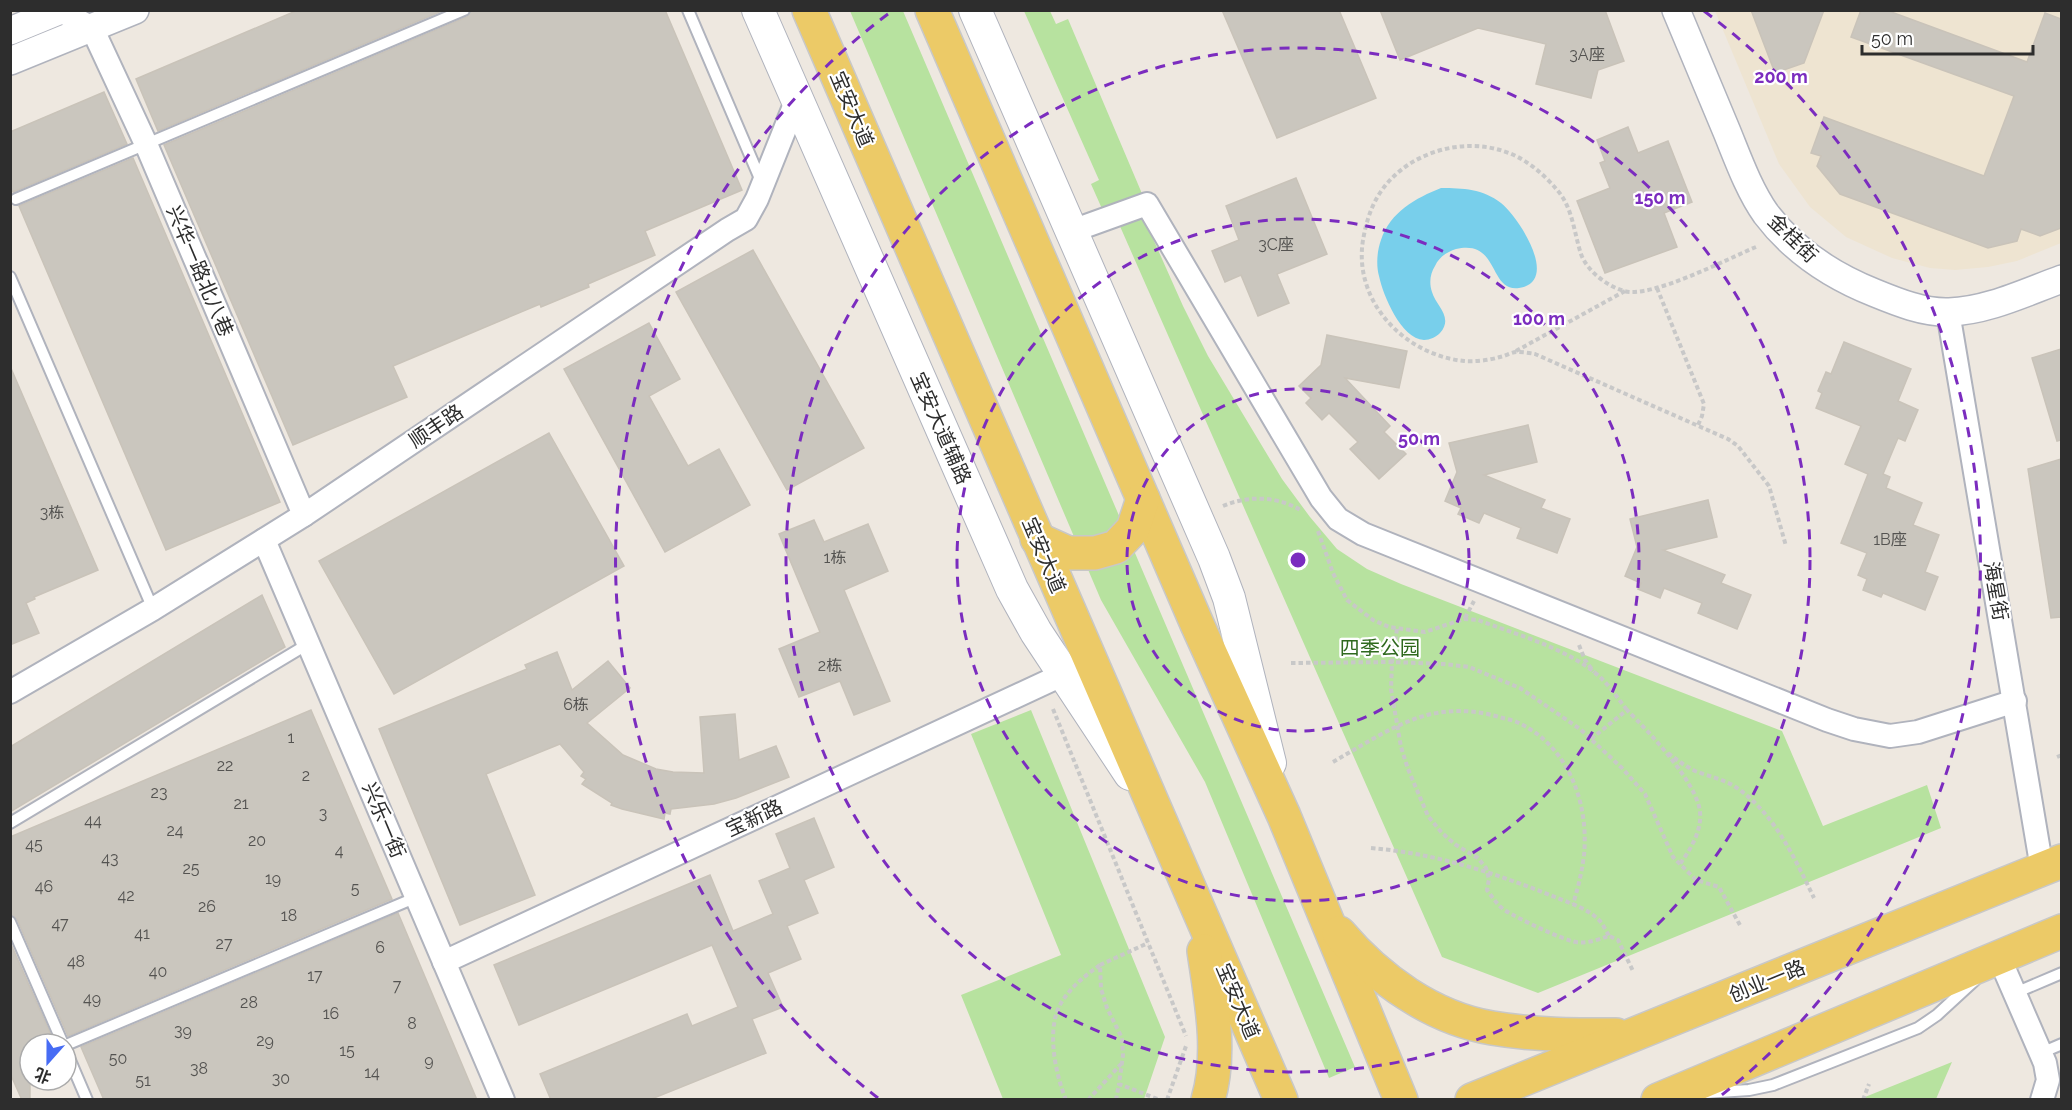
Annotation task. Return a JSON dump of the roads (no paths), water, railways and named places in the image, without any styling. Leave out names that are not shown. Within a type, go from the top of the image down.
[{"type":"main road","name":"宝安大道辅路","points":[[758,10],[1012,589],[1036,632],[1053,679],[1130,774],[1161,826]]},
{"type":"main road","name":"宝安大道","points":[[809,10],[1281,1100]]},
{"type":"main road","points":[[932,10],[1197,624],[1284,816],[1401,1100]]},
{"type":"main road","points":[[975,10],[1214,558],[1229,598],[1284,816]]},
{"type":"main road","points":[[1037,539],[1068,553],[1095,554],[1116,547],[1133,529],[1143,500]]},
{"type":"main road","name":"创业一路","points":[[1472,1100],[2052,865]]},
{"type":"main road","points":[[1198,908],[1210,989],[1214,1038],[1213,1083],[1208,1100]]},
{"type":"main road","points":[[1325,916],[1369,964],[1392,985],[1455,1018],[1492,1028],[1521,1032],[1633,1036]]},
{"type":"main road","points":[[1662,1098],[2061,932]]},
{"type":"street","points":[[10,61],[135,10]]},
{"type":"street","name":"金桂街","points":[[1676,10],[1743,172],[1766,213],[1794,246],[1823,267],[1854,285],[1920,308],[1948,312],[2007,299],[2061,279]]},
{"type":"street","points":[[10,31],[60,11],[92,28]]},
{"type":"street","name":"兴华一路北八巷","points":[[92,28],[146,144],[304,515]]},
{"type":"street","name":"顺丰路","points":[[10,692],[153,609],[304,515],[746,219],[763,185],[797,99]]},
{"type":"street","points":[[1072,231],[1147,204],[1321,498],[1338,519],[1373,538],[1854,729],[1890,736],[1918,732],[2014,701]]},
{"type":"street","name":"海星街","points":[[1948,312],[2014,701],[2052,865]]},
{"type":"street","name":"兴乐一街","points":[[264,540],[503,1100]]},
{"type":"street","name":"宝新路","points":[[444,962],[1053,679]]},
{"type":"street","points":[[1999,957],[2015,993],[2051,1048],[2048,1080],[2042,1100]]},
{"type":"lane","points":[[16,199],[464,10]]},
{"type":"lane","points":[[688,10],[763,185]]},
{"type":"lane","points":[[10,277],[153,609]]},
{"type":"lane","points":[[10,823],[309,644]]},
{"type":"lane","points":[[78,1038],[417,897]]},
{"type":"lane","points":[[10,921],[59,1032]]},
{"type":"lane","points":[[2015,993],[2061,973]]},
{"type":"lane","points":[[78,1079],[87,1100]]},
{"type":"water","points":[[1441,188],[1472,190],[1501,203],[1517,221],[1532,248],[1536,262],[1536,274],[1531,283],[1519,288],[1509,287],[1502,282],[1480,251],[1470,248],[1456,249],[1446,253],[1432,272],[1430,282],[1434,297],[1445,317],[1444,327],[1437,336],[1424,340],[1408,332],[1394,315],[1381,284],[1377,267],[1378,253],[1385,230],[1397,214],[1413,201]]},
{"type":"park label","name":"四季公园","points":[[1380,648]]}]
